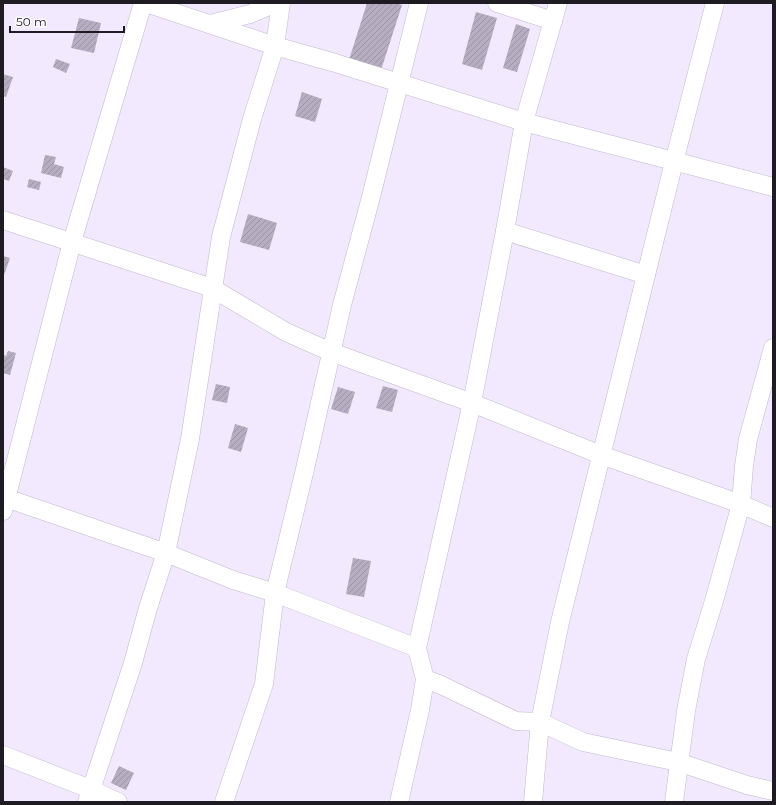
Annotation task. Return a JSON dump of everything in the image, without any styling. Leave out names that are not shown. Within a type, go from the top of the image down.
[{"type":"street","points":[[143,3],[72,242],[4,502],[166,553],[233,580],[275,593],[417,648]]},
{"type":"street","points":[[146,3],[275,46],[399,82],[524,122],[773,187]]},
{"type":"street","points":[[210,24],[250,14],[276,3]]},
{"type":"street","points":[[88,795],[133,663],[148,608],[166,553],[190,439],[212,288],[223,230],[252,119],[275,46],[281,3]]},
{"type":"street","points":[[224,802],[264,684],[275,593],[306,469],[331,352],[419,3]]},
{"type":"street","points":[[497,3],[553,21]]},
{"type":"street","points":[[399,802],[420,710],[425,679],[417,648],[472,403],[524,122],[558,3]]},
{"type":"street","points":[[533,802],[540,722],[560,622],[715,3]]},
{"type":"street","points":[[3,220],[212,288],[286,332],[331,352],[472,403],[601,455],[742,504],[773,518]]},
{"type":"street","points":[[505,231],[646,275]]},
{"type":"street","points":[[674,802],[678,762],[696,659],[742,504],[744,466],[748,439],[773,348]]},
{"type":"street","points":[[425,679],[442,685],[516,720],[540,722],[583,742],[678,762],[747,785],[773,791]]},
{"type":"street","points":[[3,755],[88,795],[118,802]]},
{"type":"building","points":[[367,3],[396,3],[402,5],[381,70],[349,60]]},
{"type":"building","points":[[476,12],[497,18],[482,70],[462,64]]},
{"type":"building","points":[[79,18],[101,23],[94,53],[71,48]]},
{"type":"building","points":[[516,24],[530,29],[517,72],[503,68]]},
{"type":"building","points":[[56,59],[70,64],[66,73],[53,67]]},
{"type":"building","points":[[3,74],[13,77],[6,97],[3,96]]},
{"type":"building","points":[[302,92],[322,99],[315,122],[295,116]]},
{"type":"building","points":[[45,155],[56,157],[54,164],[64,167],[61,178],[41,173]]},
{"type":"building","points":[[3,167],[13,171],[9,181],[3,179]]},
{"type":"building","points":[[29,179],[41,182],[39,190],[27,187]]},
{"type":"building","points":[[248,214],[277,223],[269,250],[240,242]]},
{"type":"building","points":[[3,256],[10,258],[3,278]]},
{"type":"building","points":[[8,351],[16,353],[10,375],[3,373],[3,355],[6,356]]},
{"type":"building","points":[[216,384],[230,387],[227,403],[212,400]]},
{"type":"building","points":[[383,386],[398,390],[392,412],[376,408]]},
{"type":"building","points":[[338,387],[355,392],[348,414],[331,409]]},
{"type":"building","points":[[235,424],[248,428],[241,452],[228,448]]},
{"type":"building","points":[[353,558],[371,561],[364,597],[346,594]]},
{"type":"building","points":[[119,766],[134,773],[126,790],[111,783]]}]
